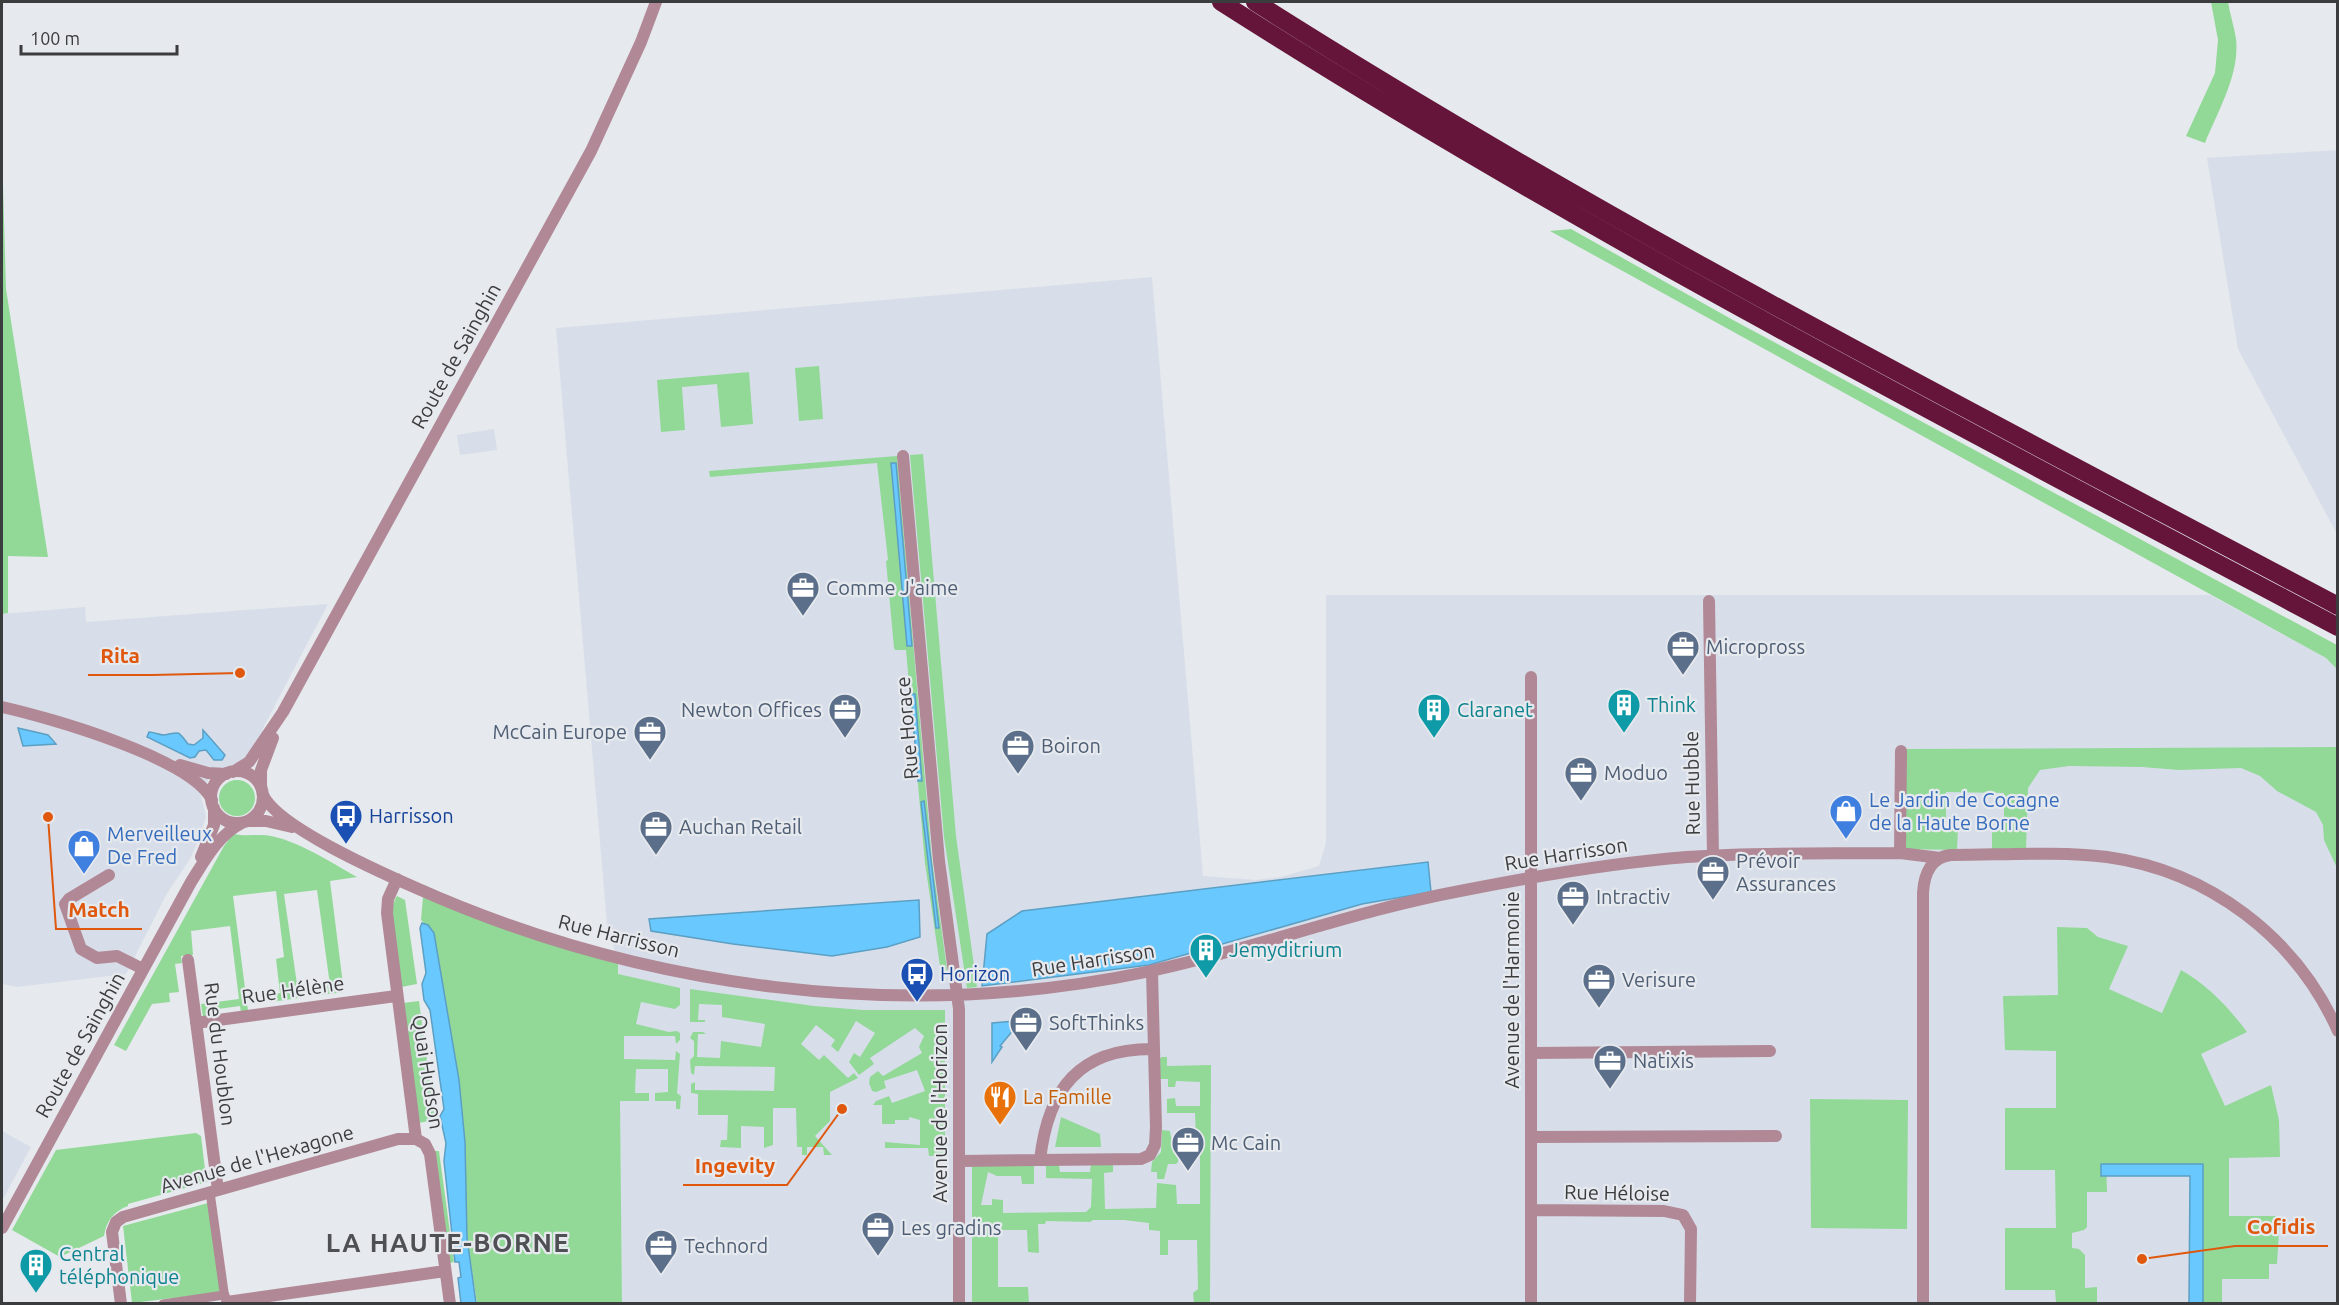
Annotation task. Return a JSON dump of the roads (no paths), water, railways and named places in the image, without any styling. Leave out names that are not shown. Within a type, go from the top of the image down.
[{"type":"highway","points":[[1221,2],[1397,112],[1620,241],[1826,355],[2337,627]]},
{"type":"highway","points":[[1255,2],[1427,108],[1628,224],[1883,364],[2337,606]]},
{"type":"street","name":"Route de Sainghin","points":[[229,773],[249,762],[283,712],[586,160],[627,73],[654,7]]},
{"type":"street","name":"Rue Horace","points":[[903,456],[939,861],[957,995]]},
{"type":"street","name":"Rue Hubble","points":[[1709,601],[1713,856]]},
{"type":"street","name":"Avenue de l'Harmonie","points":[[1531,1304],[1532,677]]},
{"type":"street","points":[[2,707],[102,737],[157,758],[208,773],[245,772],[252,776],[262,792],[260,810],[245,822],[226,821],[217,814],[199,782],[157,758]]},
{"type":"street","name":"Route de Sainghin","points":[[262,792],[261,770],[283,712]]},
{"type":"street","points":[[1900,853],[1901,751]]},
{"type":"street","points":[[212,803],[215,785],[229,773]]},
{"type":"street","name":"Rue Harrisson","points":[[262,792],[273,810],[308,833],[397,879],[470,910],[536,934],[617,959],[747,984],[870,995],[957,995],[1074,984],[1152,971],[1370,911],[1455,892],[1599,867],[1713,856],[1900,853],[1940,858],[1959,855],[2090,856],[2140,863],[2190,880],[2238,909],[2274,939],[2310,982],[2337,1031]]},
{"type":"street","name":"Route de Sainghin","points":[[192,880],[213,828],[212,803]]},
{"type":"street","name":"Route de Sainghin","points":[[2,1228],[192,880],[223,836],[245,822]]},
{"type":"street","name":"Rue Harrisson","points":[[245,822],[280,823],[308,833]]},
{"type":"street","points":[[1923,1304],[1923,893],[1926,874],[1940,858]]},
{"type":"street","points":[[109,875],[69,899],[65,904],[81,949],[97,958],[117,956],[143,969]]},
{"type":"street","name":"Quai Hudson","points":[[397,879],[387,906],[396,996],[416,1139],[426,1144],[430,1154],[450,1304]]},
{"type":"street","name":"Rue du Houblon","points":[[188,960],[214,1191]]},
{"type":"street","points":[[960,1161],[1141,1159],[1150,1155],[1155,1145],[1152,971]]},
{"type":"street","name":"Avenue de l'Horizon","points":[[957,995],[960,1161],[959,1304]]},
{"type":"street","name":"Rue Hélène","points":[[196,1023],[396,996]]},
{"type":"street","points":[[1040,1160],[1050,1112],[1060,1093],[1072,1078],[1086,1065],[1104,1055],[1126,1050],[1154,1049]]},
{"type":"street","points":[[1532,1053],[1770,1051]]},
{"type":"street","points":[[1532,1137],[1776,1136]]},
{"type":"street","name":"Avenue de l'Hexagone","points":[[121,1304],[112,1237],[113,1227],[119,1219],[398,1139],[416,1139]]},
{"type":"street","points":[[214,1191],[226,1300]]},
{"type":"street","name":"Rue Héloise","points":[[1531,1210],[1664,1211],[1683,1215],[1691,1229],[1690,1304]]},
{"type":"street","points":[[163,1304],[226,1300],[445,1271]]},
{"type":"water","points":[[891,463],[896,463],[912,646],[907,646]]},
{"type":"water","points":[[911,694],[915,694],[922,781],[918,781]]},
{"type":"water","points":[[18,728],[48,735],[56,744],[23,746]]},
{"type":"water","points":[[203,730],[225,755],[222,760],[214,760],[206,750],[199,751],[195,757],[190,758],[147,737],[149,732],[164,735],[178,733],[188,744],[194,745],[203,738]]},
{"type":"water","points":[[924,801],[939,928],[936,928],[921,802]]},
{"type":"water","points":[[1428,862],[1431,892],[1362,904],[1149,965],[982,986],[987,934],[1022,911]]},
{"type":"water","points":[[919,900],[920,937],[887,947],[832,956],[651,931],[649,919]]},
{"type":"water","points":[[422,923],[428,925],[434,933],[459,1080],[465,1142],[467,1238],[476,1303],[461,1303],[459,1262],[455,1262],[444,1161],[446,1143],[440,1116],[444,1109],[430,1010],[424,1000],[422,984],[426,973],[420,928]]},
{"type":"water","points":[[1026,1020],[1017,1029],[1015,1028],[1000,1046],[1002,1047],[992,1062],[992,1023]]},
{"type":"water","points":[[2101,1164],[2203,1164],[2203,1303],[2189,1303],[2190,1176],[2101,1176]]},
{"type":"place","name":"Comme J'aime","points":[[803,617]]},
{"type":"place","name":"Rita","points":[[240,673]]},
{"type":"place","name":"Micropross","points":[[1683,676]]},
{"type":"place","name":"Think","points":[[1624,734]]},
{"type":"place","name":"Newton Offices","points":[[845,739]]},
{"type":"place","name":"Claranet","points":[[1434,739]]},
{"type":"place","name":"McCain Europe","points":[[650,761]]},
{"type":"place","name":"Boiron","points":[[1018,775]]},
{"type":"place","name":"Moduo","points":[[1581,802]]},
{"type":"place","name":"Match","points":[[48,817]]},
{"type":"place","name":"Le Jardin de Cocagne de la Haute Borne","points":[[1846,840]]},
{"type":"place","name":"Harrisson","points":[[346,845]]},
{"type":"place","name":"Auchan Retail","points":[[656,856]]},
{"type":"place","name":"Merveilleux De Fred","points":[[84,875]]},
{"type":"place","name":"Prévoir Assurances","points":[[1713,901]]},
{"type":"place","name":"Intractiv","points":[[1573,926]]},
{"type":"place","name":"Jemyditrium","points":[[1206,979]]},
{"type":"place","name":"Horizon","points":[[917,1003]]},
{"type":"place","name":"Verisure","points":[[1599,1009]]},
{"type":"place","name":"SoftThinks","points":[[1026,1052]]},
{"type":"place","name":"Natixis","points":[[1610,1090]]},
{"type":"place","name":"Ingevity","points":[[842,1109]]},
{"type":"place","name":"La Famille","points":[[1000,1126]]},
{"type":"place","name":"Mc Cain","points":[[1188,1172]]},
{"type":"place","name":"Les gradins","points":[[878,1257]]},
{"type":"place","name":"Cofidis","points":[[2142,1259]]},
{"type":"place","name":"Technord","points":[[661,1275]]},
{"type":"place","name":"Central téléphonique","points":[[36,1294]]},
{"type":"district","name":"LA HAUTE-BORNE","points":[[448,1243]]}]
